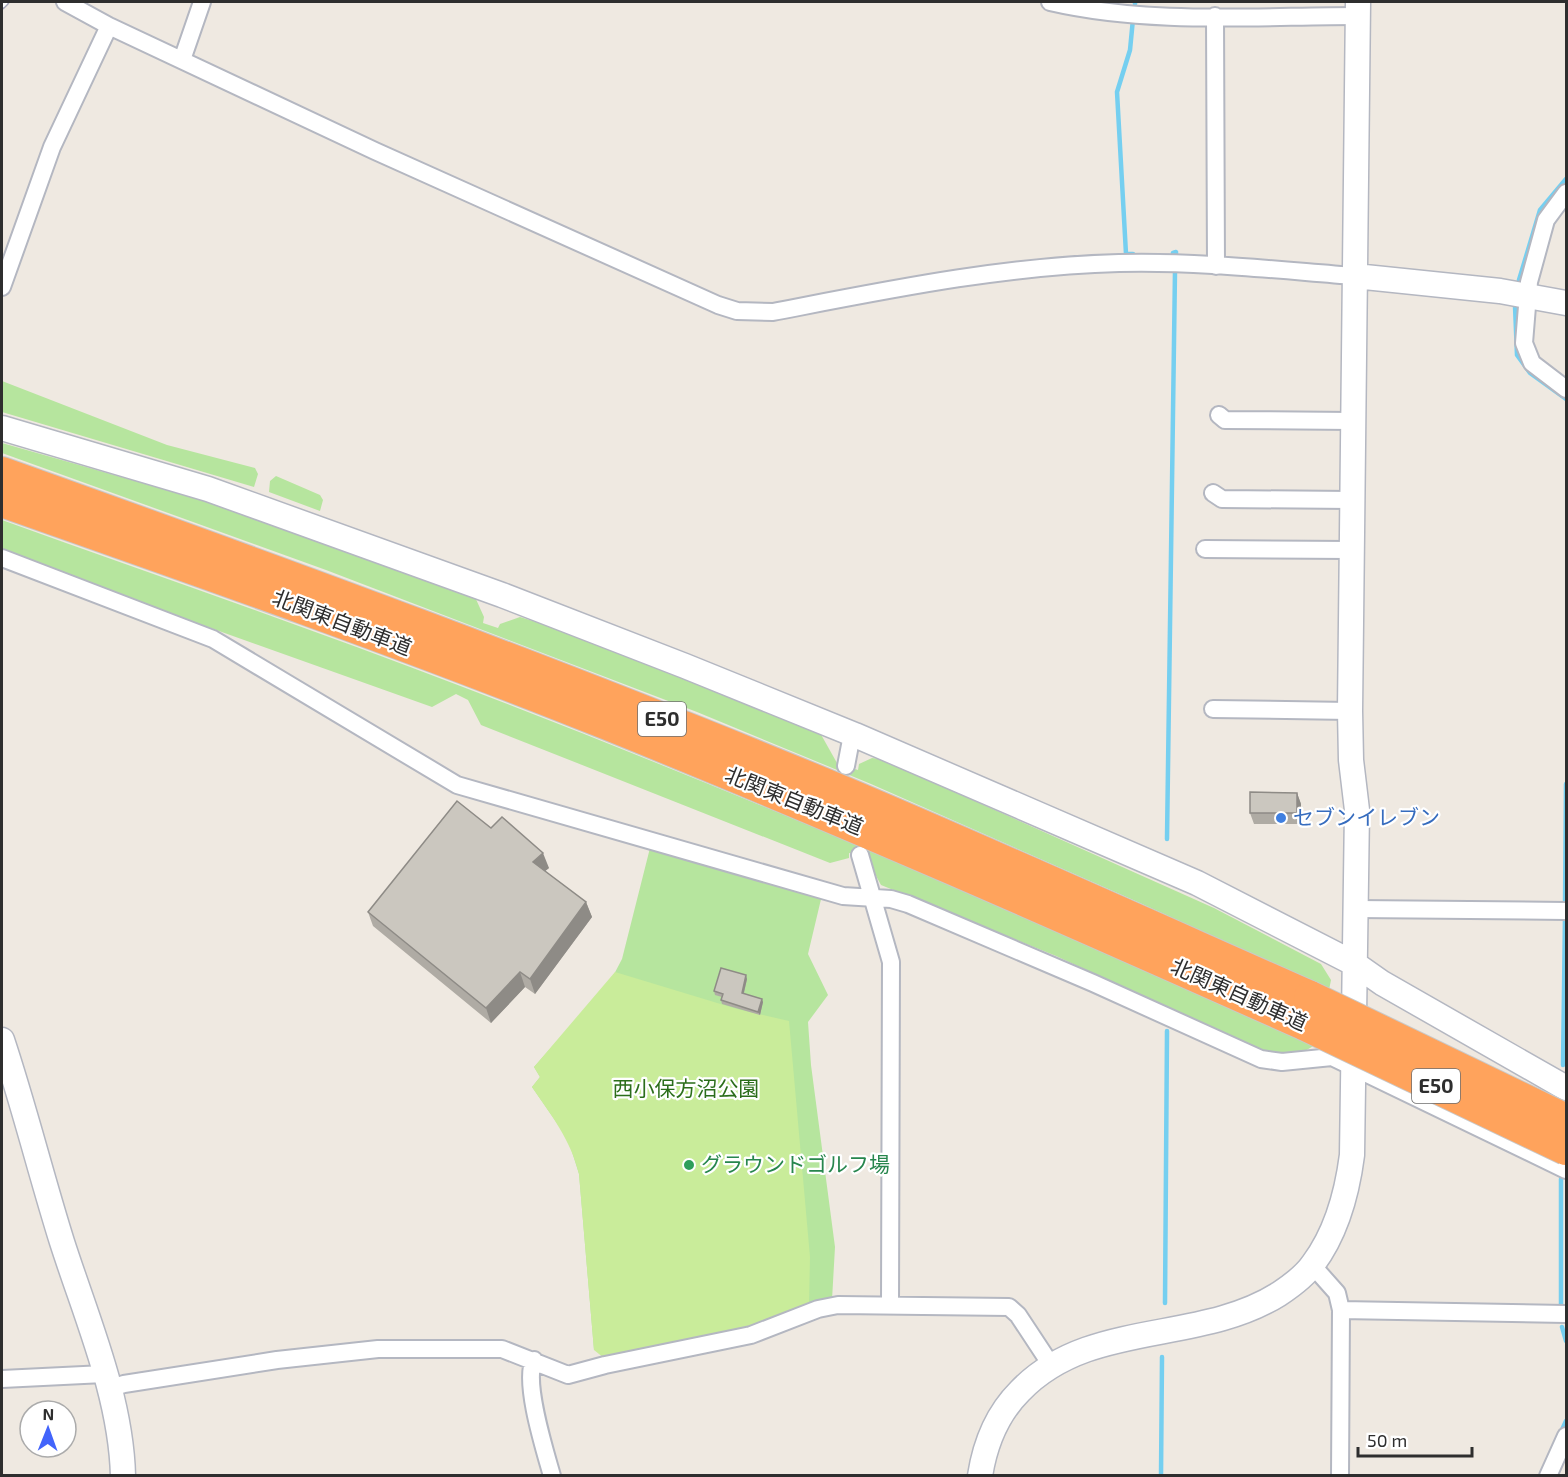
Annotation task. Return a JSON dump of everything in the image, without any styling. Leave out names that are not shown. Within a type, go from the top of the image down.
[{"type":"highway","name":"北関東自動車道","points":[[2,472],[332,591],[630,706],[979,850],[1308,1011],[1566,1149]]},
{"type":"highway","name":"北関東自動車道","points":[[2,501],[240,585],[600,722],[970,875],[1308,1011],[1566,1120]]},
{"type":"street","points":[[65,2],[110,26],[375,151],[718,305],[737,311],[773,312],[997,273],[1071,265],[1130,263],[1216,266],[1355,276],[1527,295],[1566,303]]},
{"type":"street","points":[[182,60],[202,2]]},
{"type":"street","points":[[980,1476],[983,1455],[997,1419],[1030,1380],[1051,1365],[1094,1345],[1203,1323],[1248,1310],[1291,1286],[1312,1266],[1339,1218],[1348,1186],[1352,1155],[1357,810],[1350,711],[1358,9],[1215,16],[1134,13],[1050,2]]},
{"type":"street","points":[[1215,16],[1216,266]]},
{"type":"street","points":[[2,287],[52,147],[110,26]]},
{"type":"street","points":[[1566,193],[1547,215],[1527,295],[1525,350],[1532,363],[1566,389]]},
{"type":"street","points":[[1219,415],[1225,420],[1353,421]]},
{"type":"street","points":[[2,428],[208,489],[300,522],[547,612],[855,735],[1197,883],[1355,964],[1382,983],[1566,1088]]},
{"type":"street","points":[[1213,493],[1222,499],[1352,500]]},
{"type":"street","points":[[1205,549],[1352,550]]},
{"type":"street","points":[[2,558],[213,639],[457,785],[843,896],[891,899],[909,904],[1093,982],[1261,1059],[1282,1062],[1332,1057],[1566,1170]]},
{"type":"street","points":[[1213,709],[1350,711]]},
{"type":"street","points":[[846,766],[855,735]]},
{"type":"street","points":[[860,855],[891,962],[890,1306]]},
{"type":"street","points":[[1356,909],[1566,911]]},
{"type":"street","points":[[4,1053],[108,1381],[120,1431],[123,1476]]},
{"type":"street","points":[[1312,1266],[1337,1293],[1341,1310],[1340,1476]]},
{"type":"street","points":[[2,1379],[108,1381],[124,1384],[277,1360],[378,1349],[495,1348],[534,1360],[568,1375],[605,1365],[751,1335],[826,1307],[890,1306],[1009,1307],[1018,1315],[1051,1365]]},
{"type":"street","points":[[1341,1310],[1566,1315]]},
{"type":"street","points":[[534,1360],[531,1372],[538,1424],[552,1476]]},
{"type":"street","points":[[1548,1476],[1566,1436]]},
{"type":"green space","points":[[2,381],[167,445],[255,468],[258,474],[254,487],[2,412]]},
{"type":"green space","points":[[2,443],[216,504],[475,597],[484,617],[483,623],[498,628],[500,624],[520,617],[546,625],[819,731],[837,763],[858,770],[859,764],[872,758],[881,759],[1214,908],[1321,964],[1331,980],[1329,990],[1140,903],[871,784],[697,712],[326,570],[2,453]]},
{"type":"green space","points":[[276,476],[320,495],[323,500],[320,511],[269,492],[270,481]]},
{"type":"green space","points":[[2,520],[406,665],[678,771],[997,905],[1314,1045],[1295,1053],[1258,1049],[1056,956],[881,885],[869,863],[869,857],[849,853],[849,858],[830,863],[481,725],[468,700],[456,694],[432,707],[177,616],[2,550]]},
{"type":"green space","name":"グラウンドゴルフ場","points":[[650,848],[822,895],[808,954],[828,995],[808,1022],[811,1065],[835,1247],[832,1300],[594,1350],[579,1174],[568,1139],[532,1087],[540,1077],[534,1067],[611,980],[622,959]]},
{"type":"green space","name":"グラウンドゴルフ場","points":[[615,972],[737,1009],[789,1021],[810,1257],[809,1305],[767,1323],[604,1358],[594,1350],[579,1174],[566,1139],[532,1087],[540,1077],[534,1067]]},
{"type":"building","points":[[1250,792],[1297,793],[1297,813],[1250,813]]},
{"type":"building","points":[[457,801],[491,828],[502,817],[543,853],[533,862],[586,902],[530,979],[520,972],[486,1008],[368,912]]},
{"type":"building","points":[[721,968],[746,975],[742,993],[762,999],[758,1012],[721,1000],[723,994],[714,991]]},
{"type":"waterway","points":[[1133,19],[1130,50],[1117,92],[1126,254],[1133,254]]},
{"type":"waterway","points":[[1519,280],[1540,210],[1566,179]]},
{"type":"waterway","points":[[1173,253],[1176,252],[1176,255]]},
{"type":"waterway","points":[[1167,839],[1175,271]]},
{"type":"waterway","points":[[1515,306],[1517,355],[1530,373],[1566,399]]},
{"type":"waterway","points":[[1565,905],[1566,784]]},
{"type":"waterway","points":[[1563,1065],[1565,917]]},
{"type":"waterway","points":[[1165,1303],[1167,1031]]},
{"type":"waterway","points":[[1561,1179],[1561,1304]]},
{"type":"waterway","points":[[1562,1327],[1566,1341]]},
{"type":"waterway","points":[[1161,1476],[1162,1357]]},
{"type":"waterway","points":[[1561,1432],[1566,1421]]},
{"type":"railway","points":[[2,6],[6,2]]},
{"type":"place","name":"セブンイレブン","points":[[1281,818]]},
{"type":"place","name":"グラウンドゴルフ場","points":[[689,1165]]},
{"type":"park label","name":"西小保方沼公園","points":[[686,1089]]}]
